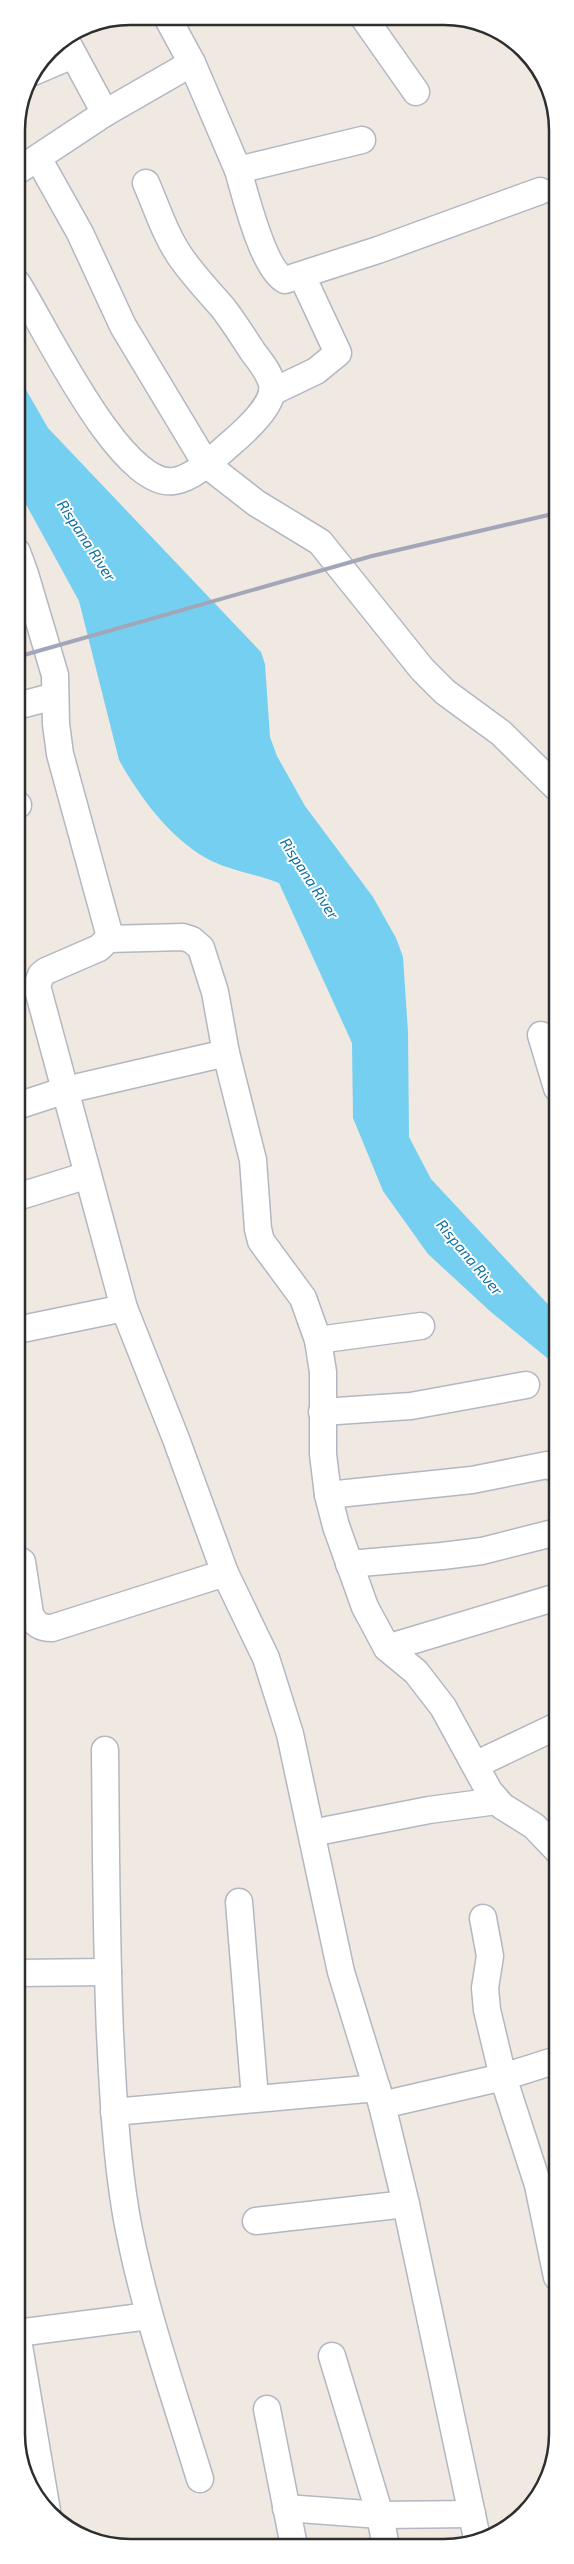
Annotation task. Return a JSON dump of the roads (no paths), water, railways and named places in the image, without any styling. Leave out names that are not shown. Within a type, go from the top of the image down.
[{"type":"street","points":[[172,25],[192,62],[238,170],[255,227],[274,271],[285,280],[302,276],[540,191]]},
{"type":"street","points":[[369,25],[416,92]]},
{"type":"street","points":[[56,56],[69,47],[105,113]]},
{"type":"street","points":[[25,166],[105,113],[192,62]]},
{"type":"street","points":[[238,170],[362,140]]},
{"type":"street","points":[[38,158],[80,233],[123,326],[206,464],[256,503],[320,542],[422,670],[445,692],[501,733],[549,780]]},
{"type":"street","points":[[25,299],[74,385],[126,456],[143,473],[159,480],[172,482],[180,480],[206,464],[254,420],[270,400],[272,384],[264,368],[224,310],[176,250],[146,183]]},
{"type":"street","points":[[272,392],[316,371],[338,353],[302,276]]},
{"type":"street","points":[[25,572],[55,675],[56,724],[60,754],[108,939]]},
{"type":"street","points":[[25,704],[56,696]]},
{"type":"street","points":[[286,2508],[380,2515],[475,2526],[406,2204],[379,2096],[341,1972],[290,1734],[275,1684],[256,1637],[225,1573],[176,1439],[124,1308],[39,992],[27,980],[99,948],[108,939],[183,937],[196,943],[201,948],[214,992],[226,1053],[253,1160],[258,1229],[261,1241],[303,1298],[318,1340],[323,1372],[324,1473],[328,1494],[349,1564],[365,1607],[387,1648],[416,1672],[435,1695],[497,1801],[539,1830],[549,1841]]},
{"type":"street","points":[[542,1035],[549,1060]]},
{"type":"street","points":[[25,1103],[66,1090],[226,1053]]},
{"type":"street","points":[[25,1195],[88,1175]]},
{"type":"street","points":[[25,1328],[124,1308]]},
{"type":"street","points":[[318,1340],[421,1326]]},
{"type":"street","points":[[322,1412],[411,1406],[526,1385]]},
{"type":"street","points":[[328,1494],[472,1480],[549,1466]]},
{"type":"street","points":[[349,1564],[474,1552],[549,1534]]},
{"type":"street","points":[[25,1582],[32,1620],[42,1628],[52,1628],[225,1573]]},
{"type":"street","points":[[387,1648],[549,1599]]},
{"type":"street","points":[[475,1765],[549,1730]]},
{"type":"street","points":[[105,1750],[108,1972],[114,2112],[126,2214],[149,2316],[200,2479]]},
{"type":"street","points":[[312,1833],[430,1810],[497,1801]]},
{"type":"street","points":[[240,1902],[255,2098]]},
{"type":"street","points":[[483,1918],[490,1956],[486,1996],[503,2077],[538,2185],[549,2236]]},
{"type":"street","points":[[25,1973],[108,1972]]},
{"type":"street","points":[[114,2112],[255,2098],[379,2096],[503,2077],[549,2063]]},
{"type":"street","points":[[256,2221],[406,2204]]},
{"type":"street","points":[[25,2332],[149,2316]]},
{"type":"street","points":[[332,2356],[380,2515],[385,2539]]},
{"type":"street","points":[[267,2409],[293,2539]]},
{"type":"street","points":[[25,2424],[42,2491]]},
{"type":"water","name":"Rispana River","points":[[25,388],[48,428],[261,652],[265,664],[270,737],[277,756],[305,806],[373,897],[396,938],[403,957],[408,1032],[409,1137],[431,1179],[549,1305],[549,1359],[491,1312],[428,1254],[383,1191],[353,1118],[352,1043],[279,883],[223,866],[192,849],[167,827],[136,788],[119,760],[79,601],[25,503]]},
{"type":"railway","points":[[25,655],[372,556],[549,515]]}]
